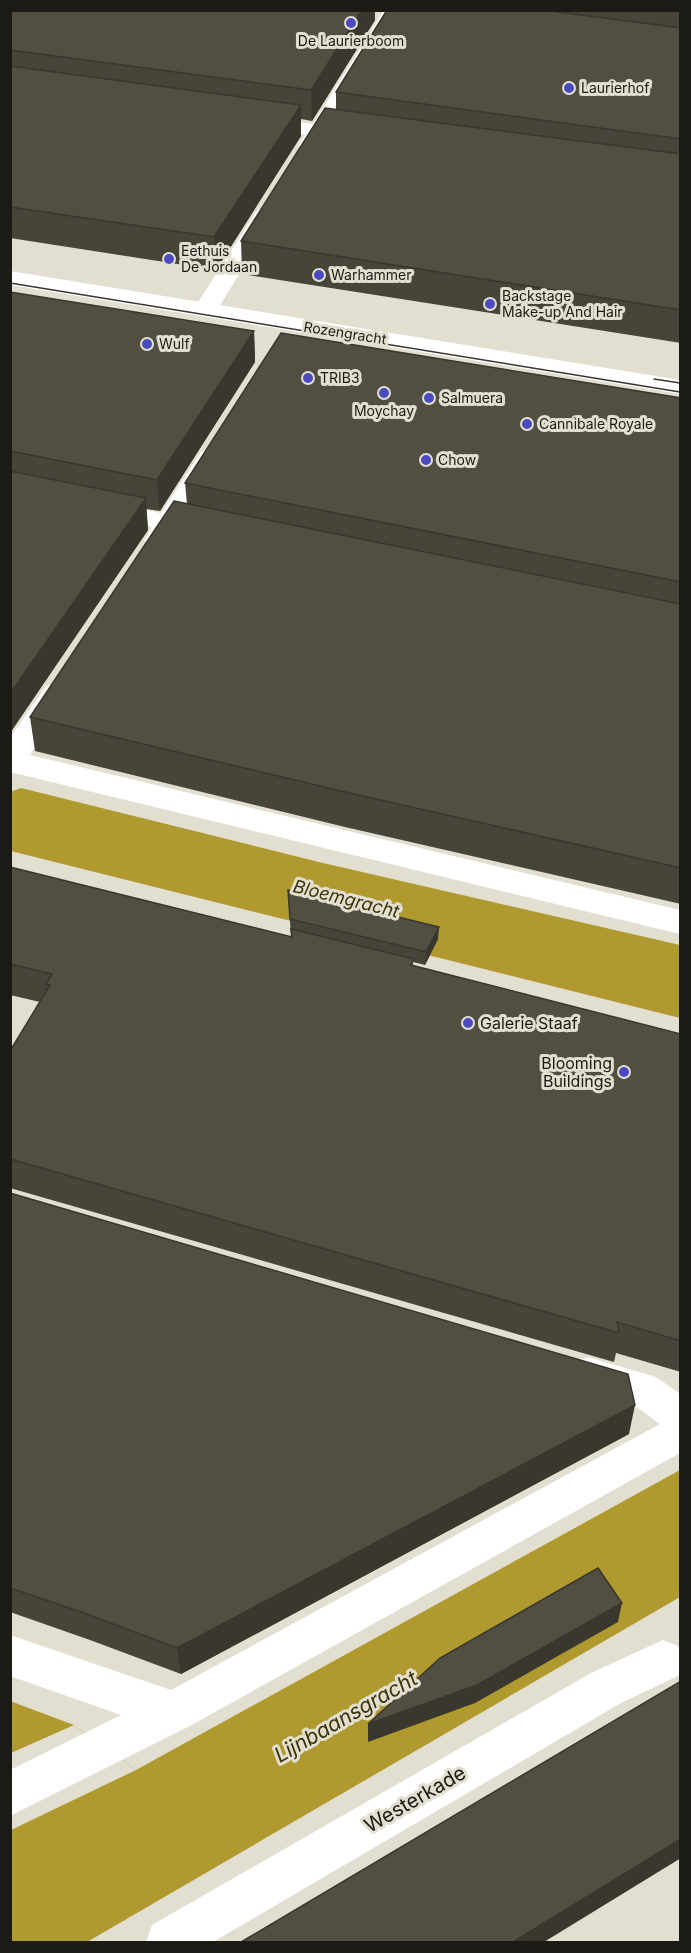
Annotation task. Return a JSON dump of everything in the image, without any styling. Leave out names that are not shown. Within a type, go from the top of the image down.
[{"type":"street","points":[[300,160],[319,131],[386,12],[415,17]]},
{"type":"street","points":[[236,119],[374,138]]},
{"type":"street","points":[[205,310],[276,199]]},
{"type":"street","name":"Rozengracht","points":[[10,278],[205,310],[286,335],[681,387]]},
{"type":"street","points":[[143,562],[224,434]]},
{"type":"street","points":[[79,504],[227,535]]},
{"type":"street","points":[[71,671],[11,761],[681,922]]},
{"type":"street","points":[[562,1366],[642,1389],[681,1416]]},
{"type":"street","points":[[10,1794],[173,1712],[681,1432]]},
{"type":"street","points":[[10,1655],[173,1712]]},
{"type":"street","name":"Westerkade","points":[[169,1942],[606,1688],[663,1661]]},
{"type":"water","name":"Bloemgracht","points":[[21,788],[323,863],[680,945],[680,1018],[11,851],[10,792]]},
{"type":"water","name":"Lijnbaansgracht","points":[[680,1470],[680,1597],[87,1942],[11,1942],[10,1701],[74,1725],[136,1770]]},
{"type":"pier","points":[[74,1725],[136,1770],[11,1830],[11,1753]]},
{"type":"building","points":[[10,10],[362,10],[311,90],[10,50]]},
{"type":"building","points":[[387,10],[543,10],[681,28],[681,139],[336,92]]},
{"type":"building","points":[[10,66],[301,105],[214,237],[10,207]]},
{"type":"building","points":[[325,108],[681,154],[681,310],[241,241]]},
{"type":"building","points":[[10,292],[254,331],[157,480],[10,451]]},
{"type":"building","points":[[281,333],[681,398],[681,582],[185,483]]},
{"type":"building","points":[[10,471],[146,498],[10,694]]},
{"type":"building","points":[[174,501],[681,604],[681,868],[345,792],[30,717]]},
{"type":"building","points":[[10,867],[292,937],[291,929],[414,959],[411,965],[681,1034],[681,1341],[617,1322],[619,1333],[10,1159],[10,1051],[50,985],[46,984],[52,974],[10,964]]},
{"type":"building","points":[[288,890],[439,927],[426,952],[290,919]]},
{"type":"building","points":[[10,1193],[628,1374],[635,1405],[177,1648],[10,1588]]},
{"type":"building","points":[[598,1568],[622,1603],[477,1685],[368,1724],[440,1658]]},
{"type":"building","points":[[681,1681],[681,1839],[513,1942],[241,1942]]},
{"type":"tram line","points":[[10,283],[680,392]]},
{"type":"tram line","points":[[654,379],[680,383]]},
{"type":"place","name":"De Laurierboom","points":[[351,23]]},
{"type":"place","name":"Laurierhof","points":[[569,88]]},
{"type":"place","name":"Eethuis De Jordaan","points":[[169,259]]},
{"type":"place","name":"Warhammer","points":[[319,275]]},
{"type":"place","name":"Backstage Make-up And Hair","points":[[490,304]]},
{"type":"place","name":"Wulf","points":[[147,344]]},
{"type":"place","name":"TRIB3","points":[[308,378]]},
{"type":"place","name":"Moychay","points":[[384,393]]},
{"type":"place","name":"Salmuera","points":[[429,398]]},
{"type":"place","name":"Cannibale Royale","points":[[527,424]]},
{"type":"place","name":"Chow","points":[[426,460]]},
{"type":"place","name":"Galerie Staaf","points":[[468,1023]]},
{"type":"place","name":"Blooming Buildings","points":[[624,1072]]}]
